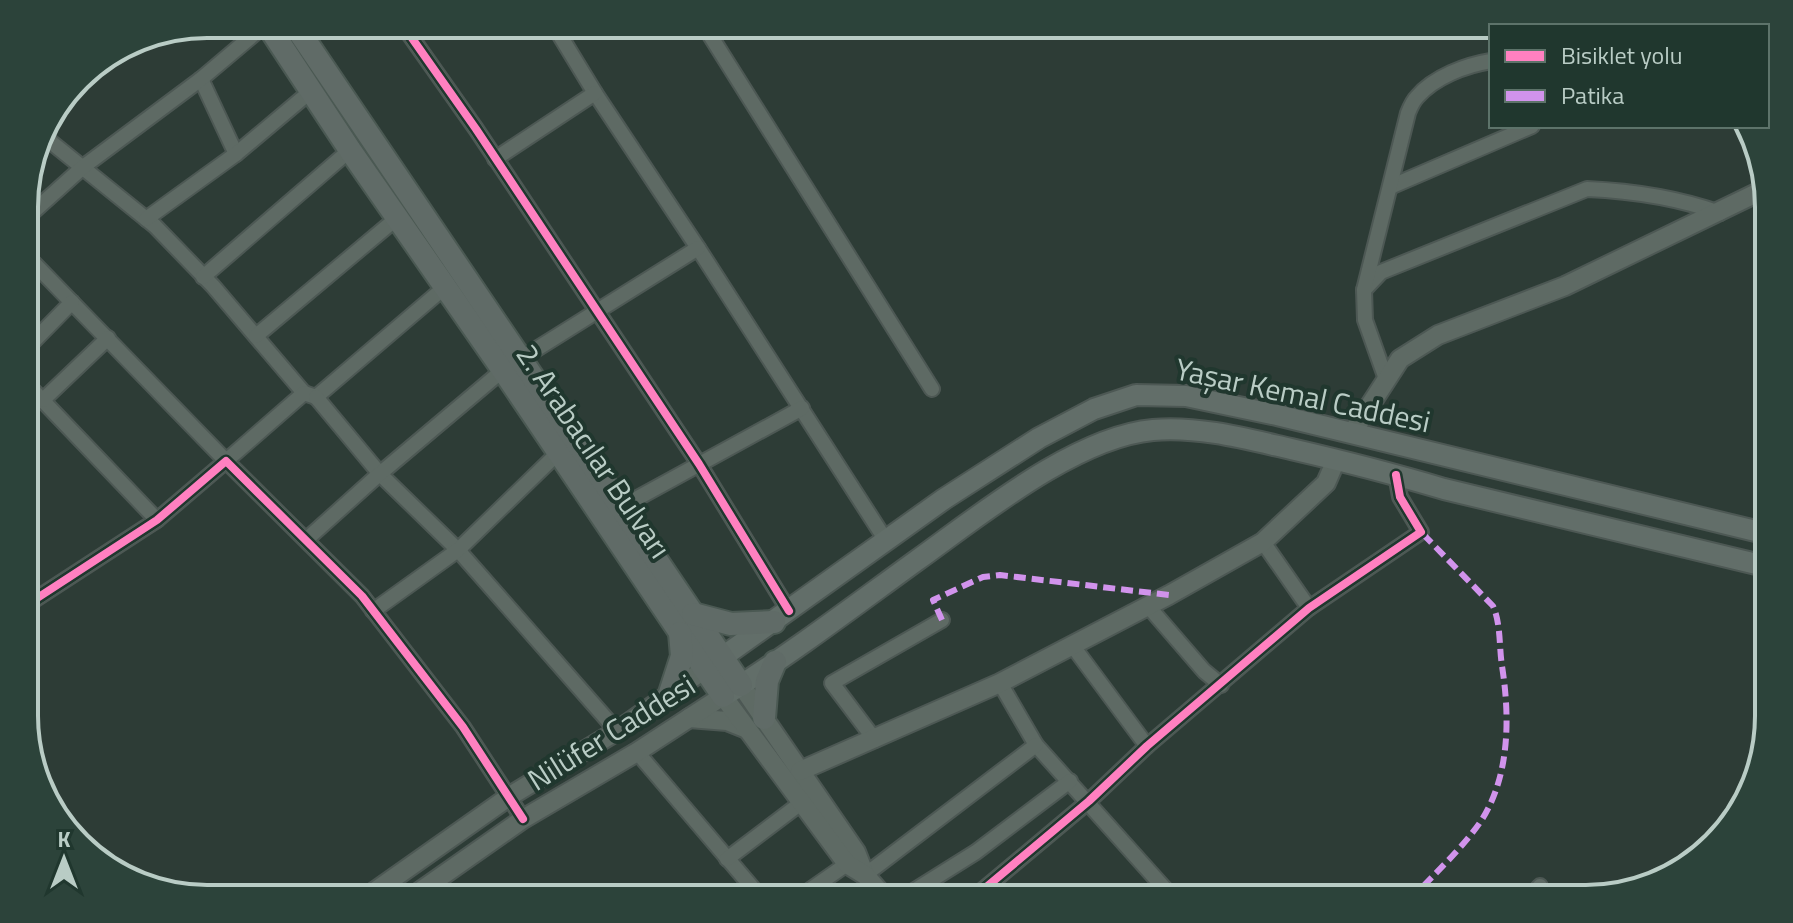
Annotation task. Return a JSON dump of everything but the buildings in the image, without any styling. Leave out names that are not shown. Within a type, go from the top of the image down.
[{"type":"main road","name":"2. Arabacılar Bulvarı","points":[[275,38],[445,287],[512,365],[558,453],[686,623]]},
{"type":"main road","points":[[303,38],[512,365],[732,690]]},
{"type":"main road","name":"Yaşar Kemal Caddesi","points":[[714,663],[885,539],[1039,438],[1094,409],[1120,399],[1151,394],[1186,396],[1352,433],[1755,531]]},
{"type":"main road","name":"Yaşar Kemal Caddesi","points":[[732,690],[994,505],[1077,455],[1107,442],[1153,430],[1194,431],[1247,439],[1755,564]]},
{"type":"main road","points":[[686,623],[712,621],[731,624],[781,616]]},
{"type":"main road","points":[[670,693],[682,656],[686,623]]},
{"type":"main road","points":[[755,724],[775,662]]},
{"type":"street","points":[[38,207],[83,167],[201,79],[249,38]]},
{"type":"street","points":[[412,38],[699,464],[781,616]]},
{"type":"street","points":[[562,38],[885,539]]},
{"type":"street","points":[[712,38],[932,389]]},
{"type":"street","points":[[1386,379],[1365,320],[1364,290],[1408,113],[1417,97],[1456,71],[1489,62]]},
{"type":"street","points":[[201,79],[236,154]]},
{"type":"street","points":[[146,219],[236,154],[311,91]]},
{"type":"street","points":[[495,159],[595,93]]},
{"type":"street","points":[[1390,187],[1527,128]]},
{"type":"street","points":[[51,142],[146,219],[203,277],[380,474],[458,550],[617,731]]},
{"type":"street","points":[[203,277],[350,150]]},
{"type":"street","points":[[1364,290],[1381,272],[1587,189],[1615,190],[1695,204],[1720,213]]},
{"type":"street","points":[[1352,433],[1400,359],[1438,335],[1565,286],[1754,195]]},
{"type":"street","points":[[256,336],[397,218]]},
{"type":"street","points":[[307,539],[512,365],[698,248]]},
{"type":"street","points":[[38,267],[226,461],[307,539],[373,611],[463,727],[523,819]]},
{"type":"street","points":[[38,598],[157,520],[226,461],[445,287]]},
{"type":"street","points":[[38,337],[72,302]]},
{"type":"street","points":[[43,400],[108,338]]},
{"type":"street","points":[[38,395],[157,520]]},
{"type":"street","points":[[625,505],[802,408]]},
{"type":"street","points":[[373,611],[458,550],[558,453]]},
{"type":"street","points":[[800,771],[1000,683],[1263,542],[1326,483],[1336,460]]},
{"type":"street","points":[[989,885],[1309,608],[1421,532],[1400,497],[1396,475]]},
{"type":"street","points":[[1263,542],[1309,608]]},
{"type":"street","points":[[1148,606],[1204,671],[1221,685]]},
{"type":"street","points":[[875,740],[832,683],[942,620]]},
{"type":"street","points":[[1072,645],[1147,746]]},
{"type":"street","points":[[384,885],[510,796],[617,731],[714,663]]},
{"type":"street","points":[[1000,683],[1036,745],[1089,801],[1157,885]]},
{"type":"street","points":[[732,690],[801,803],[847,864],[865,875],[874,885]]},
{"type":"street","name":"Nilüfer Caddesi","points":[[429,885],[523,819],[637,752],[732,690]]},
{"type":"street","points":[[689,718],[755,724],[800,771],[856,852],[865,875]]},
{"type":"street","points":[[865,875],[1036,745]]},
{"type":"street","points":[[637,752],[750,885]]},
{"type":"street","points":[[923,885],[976,852],[1070,781]]},
{"type":"street","points":[[727,859],[801,803]]},
{"type":"street","points":[[817,885],[847,864]]},
{"type":"marked path","points":[[1421,532],[1493,606],[1499,628],[1507,726],[1502,766],[1491,804],[1457,851],[1424,885]]},
{"type":"marked path","points":[[942,620],[933,600],[983,577],[1000,575],[1169,595]]},
{"type":"cycle path","points":[[412,38],[699,464],[789,611]]},
{"type":"cycle path","points":[[38,598],[157,520],[226,461],[362,596],[463,727],[523,819]]},
{"type":"cycle path","points":[[989,885],[1309,608],[1421,532],[1400,497],[1396,475]]}]
